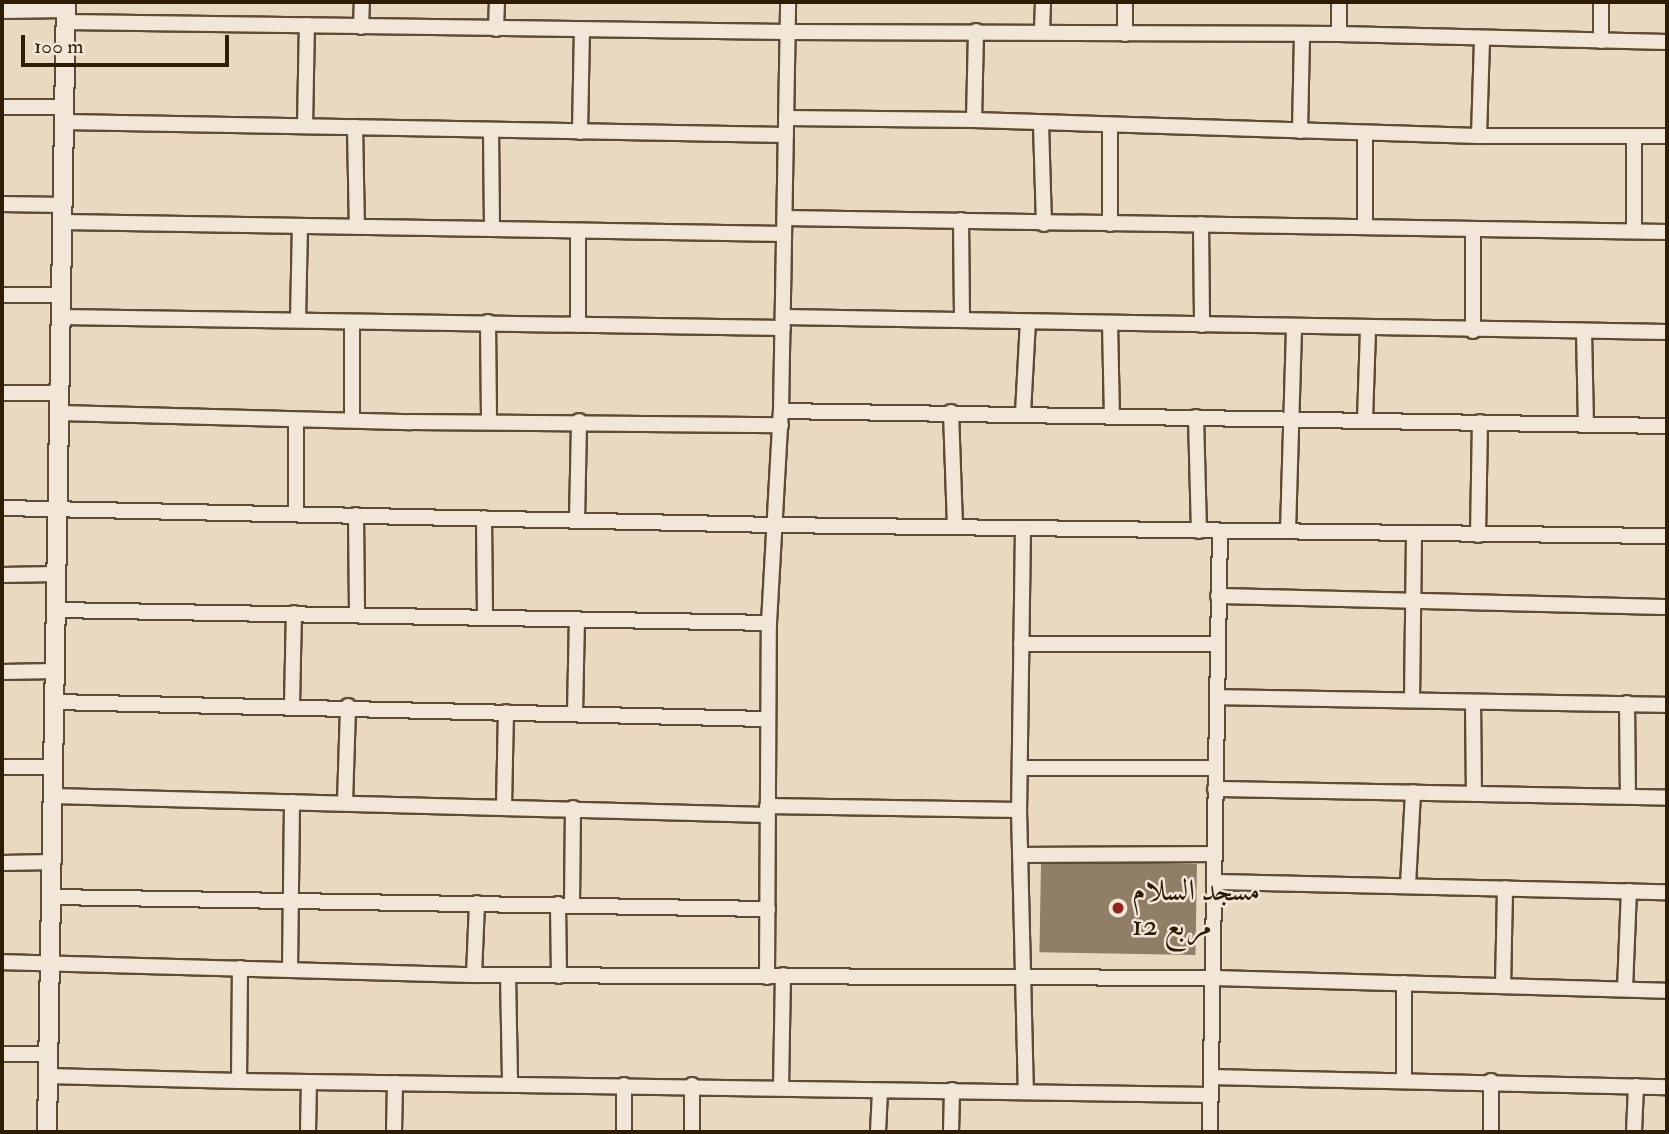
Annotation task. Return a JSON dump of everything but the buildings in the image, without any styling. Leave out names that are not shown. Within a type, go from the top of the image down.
[{"type":"street","points":[[361,27],[362,2]]},
{"type":"street","points":[[496,29],[497,2]]},
{"type":"street","points":[[767,976],[769,623],[781,418],[788,2]]},
{"type":"street","points":[[1042,2],[1042,32]]},
{"type":"street","points":[[1125,2],[1125,34]]},
{"type":"street","points":[[1339,2],[1339,34]]},
{"type":"street","points":[[1601,2],[1601,41]]},
{"type":"street","points":[[2,11],[66,11],[361,27],[1339,34],[1667,42]]},
{"type":"street","points":[[47,1132],[66,11]]},
{"type":"street","points":[[305,126],[307,25]]},
{"type":"street","points":[[580,132],[582,29]]},
{"type":"street","points":[[974,120],[976,32]]},
{"type":"street","points":[[1300,131],[1302,34]]},
{"type":"street","points":[[1479,136],[1482,38]]},
{"type":"street","points":[[2,107],[64,114],[305,126],[786,135]]},
{"type":"street","points":[[786,118],[974,120],[1365,134],[1667,136]]},
{"type":"street","points":[[1041,124],[1044,224]]},
{"type":"street","points":[[1110,125],[1110,224]]},
{"type":"street","points":[[355,127],[357,227]]},
{"type":"street","points":[[491,130],[492,229]]},
{"type":"street","points":[[1365,134],[1365,227]]},
{"type":"street","points":[[1634,136],[1634,231]]},
{"type":"street","points":[[2,204],[63,213],[300,226],[784,234]]},
{"type":"street","points":[[785,218],[1667,232]]},
{"type":"street","points":[[961,220],[962,320]]},
{"type":"street","points":[[1201,224],[1202,324]]},
{"type":"street","points":[[298,320],[300,226]]},
{"type":"street","points":[[1473,230],[1473,331]]},
{"type":"street","points":[[578,231],[578,325]]},
{"type":"street","points":[[2,295],[61,295]]},
{"type":"street","points":[[61,317],[578,325],[962,320],[1294,328],[1667,332]]},
{"type":"street","points":[[352,321],[352,419]]},
{"type":"street","points":[[1023,413],[1028,321]]},
{"type":"street","points":[[488,322],[489,421]]},
{"type":"street","points":[[1110,323],[1112,415]]},
{"type":"street","points":[[1288,531],[1294,328]]},
{"type":"street","points":[[1365,420],[1368,329]]},
{"type":"street","points":[[1584,331],[1587,425]]},
{"type":"street","points":[[2,393],[60,393]]},
{"type":"street","points":[[60,413],[296,420],[579,421],[951,412],[1667,426]]},
{"type":"street","points":[[951,412],[955,527]]},
{"type":"street","points":[[1196,416],[1199,531]]},
{"type":"street","points":[[296,420],[296,513]]},
{"type":"street","points":[[577,520],[579,421]]},
{"type":"street","points":[[1478,535],[1480,422]]},
{"type":"street","points":[[2,508],[774,525],[1667,536]]},
{"type":"street","points":[[356,515],[357,615]]},
{"type":"street","points":[[484,518],[485,617]]},
{"type":"street","points":[[1023,528],[1019,810],[1026,1091]]},
{"type":"street","points":[[1210,1132],[1220,531]]},
{"type":"street","points":[[1412,700],[1414,533]]},
{"type":"street","points":[[2,575],[57,574]]},
{"type":"street","points":[[1219,596],[1667,607]]},
{"type":"street","points":[[56,610],[769,623]]},
{"type":"street","points":[[292,705],[294,613]]},
{"type":"street","points":[[575,713],[577,619]]},
{"type":"street","points":[[1021,644],[1218,644]]},
{"type":"street","points":[[2,672],[55,671]]},
{"type":"street","points":[[1217,697],[1667,705]]},
{"type":"street","points":[[55,702],[348,706],[768,719]]},
{"type":"street","points":[[1473,702],[1474,794]]},
{"type":"street","points":[[1627,703],[1628,796]]},
{"type":"street","points":[[345,803],[348,706]]},
{"type":"street","points":[[504,806],[506,712]]},
{"type":"street","points":[[2,767],[54,768]]},
{"type":"street","points":[[1020,768],[1216,768]]},
{"type":"street","points":[[1215,789],[1667,797]]},
{"type":"street","points":[[1408,885],[1413,792]]},
{"type":"street","points":[[53,796],[767,811],[1019,810]]},
{"type":"street","points":[[290,969],[292,802]]},
{"type":"street","points":[[559,976],[573,808]]},
{"type":"street","points":[[1020,855],[1214,854]]},
{"type":"street","points":[[2,863],[52,862]]},
{"type":"street","points":[[1214,881],[1667,892]]},
{"type":"street","points":[[1503,986],[1505,888]]},
{"type":"street","points":[[1625,989],[1629,891]]},
{"type":"street","points":[[51,897],[768,909]]},
{"type":"street","points":[[474,975],[477,903]]},
{"type":"street","points":[[2,962],[474,975],[1022,975],[1212,978],[1667,991]]},
{"type":"street","points":[[239,1081],[240,968]]},
{"type":"street","points":[[508,975],[510,1083]]},
{"type":"street","points":[[781,1088],[783,975]]},
{"type":"street","points":[[1404,983],[1404,1080]]},
{"type":"street","points":[[2,1054],[48,1054]]},
{"type":"street","points":[[48,1076],[1210,1095]]},
{"type":"street","points":[[1211,1076],[1667,1087]]},
{"type":"street","points":[[1490,1081],[1491,1132]]},
{"type":"street","points":[[308,1132],[309,1082]]},
{"type":"street","points":[[394,1132],[395,1083]]},
{"type":"street","points":[[624,1085],[624,1132]]},
{"type":"street","points":[[692,1085],[692,1132]]},
{"type":"street","points":[[1634,1132],[1636,1086]]},
{"type":"street","points":[[951,1132],[952,1090]]},
{"type":"street","points":[[878,1132],[880,1091]]},
{"type":"place","name":"مسجد السلام مربع 12","points":[[1118,908]]}]
